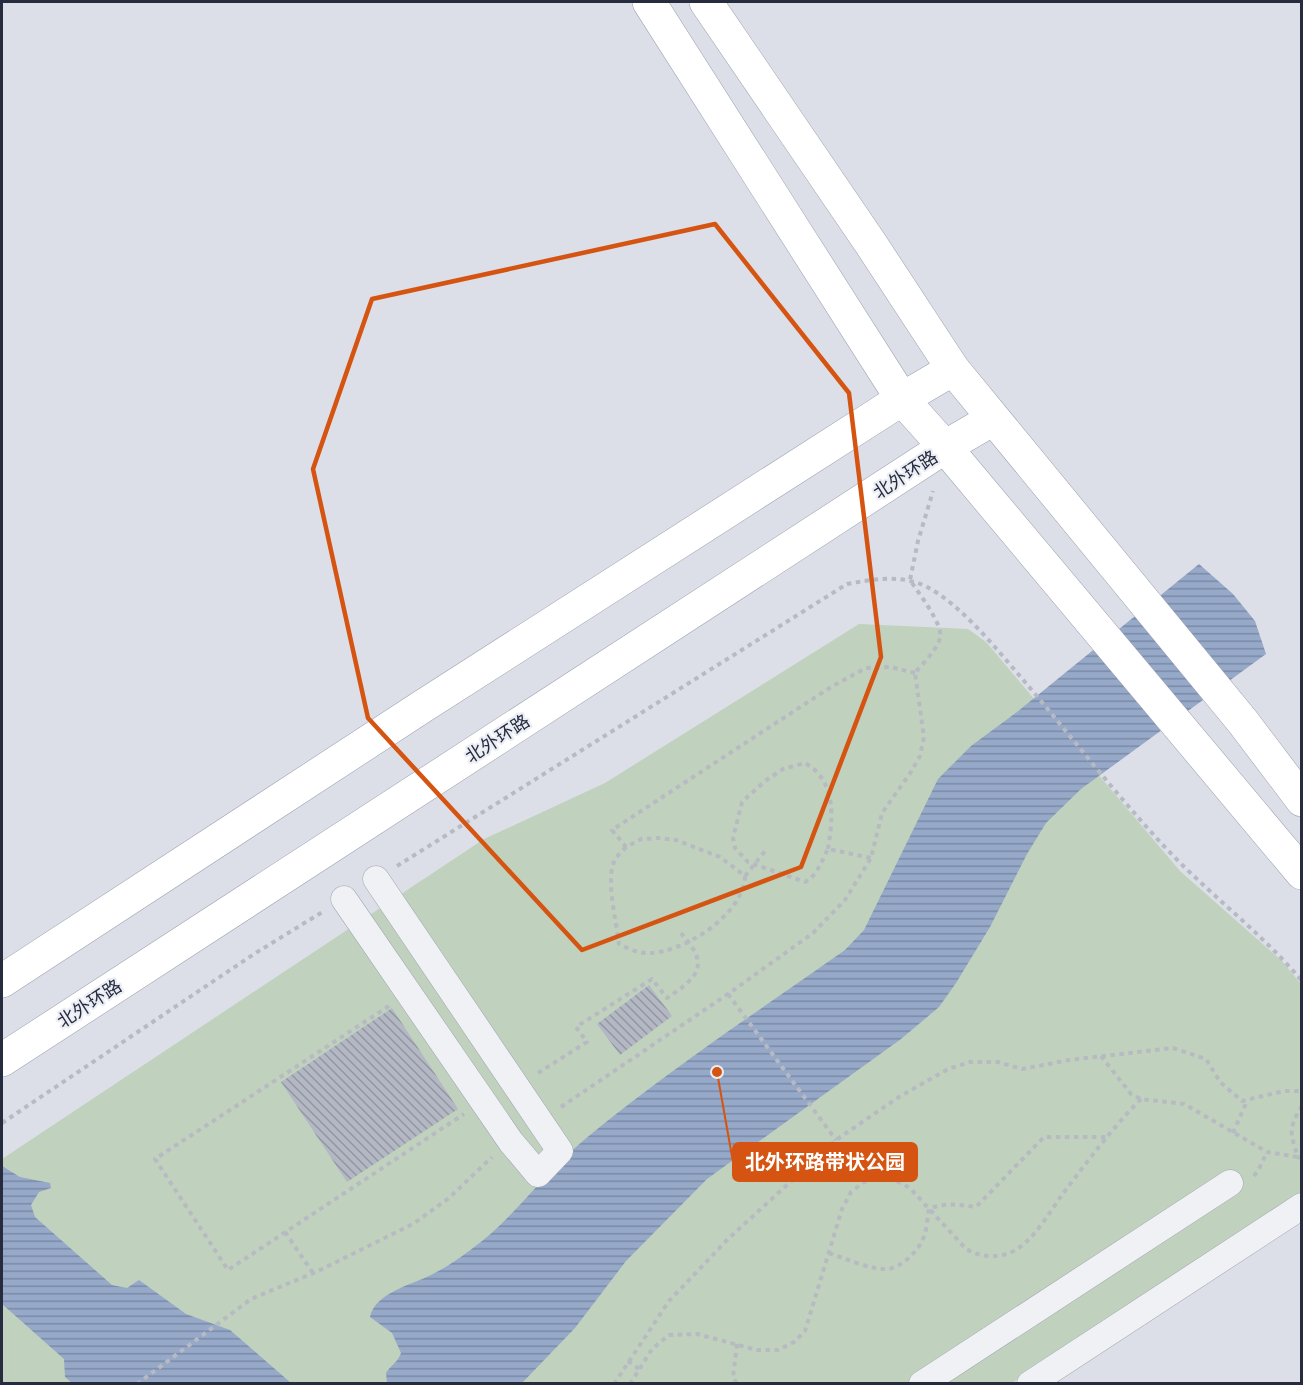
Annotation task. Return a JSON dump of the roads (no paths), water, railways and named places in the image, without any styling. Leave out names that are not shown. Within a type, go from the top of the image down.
[{"type":"main road","points":[[649,2],[902,399],[945,447],[1302,873]]},
{"type":"main road","points":[[706,2],[953,369],[1243,722],[1302,800]]},
{"type":"main road","points":[[2,981],[430,702],[902,399],[953,369]]},
{"type":"main road","name":"北外环路","points":[[2,1060],[945,447],[993,419]]},
{"type":"street","points":[[344,899],[511,1142],[538,1174],[560,1151],[376,879]]},
{"type":"street","points":[[922,1383],[1230,1183]]},
{"type":"street","points":[[1030,1383],[1302,1206]]},
{"type":"water","points":[[1199,564],[1233,594],[1255,621],[1266,654],[1081,789],[1046,823],[1027,854],[990,927],[939,1007],[901,1039],[707,1179],[626,1261],[575,1328],[522,1383],[387,1383],[386,1373],[401,1353],[392,1333],[370,1317],[379,1302],[395,1291],[442,1269],[473,1248],[502,1223],[569,1153],[615,1115],[713,1042],[845,950],[864,930],[938,779],[971,746],[1017,712]]},
{"type":"water","points":[[2,1166],[20,1177],[50,1183],[51,1188],[39,1192],[31,1205],[35,1217],[112,1285],[127,1288],[139,1280],[186,1314],[230,1330],[291,1383],[72,1383],[65,1377],[64,1359],[2,1304]]},
{"type":"place","name":"北外环路带状公园","points":[[717,1072]]}]
